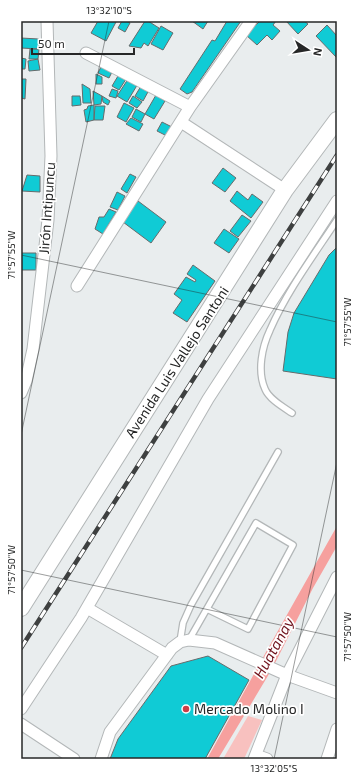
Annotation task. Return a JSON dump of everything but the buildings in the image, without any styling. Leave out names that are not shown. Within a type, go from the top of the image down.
[{"type":"street","name":"Jirón Intipuncu","points":[[21,393],[26,381],[33,349],[48,220],[51,156],[48,21]]},
{"type":"street","points":[[77,286],[190,107],[251,21]]},
{"type":"street","points":[[86,53],[190,107]]},
{"type":"street","name":"Avenida Luis Vallejo Santoni","points":[[21,608],[286,190],[337,120]]},
{"type":"street","points":[[181,122],[286,190]]},
{"type":"street","points":[[21,708],[87,608],[208,399],[337,201]]},
{"type":"street","points":[[267,759],[255,757],[287,674],[337,577]]},
{"type":"street","points":[[87,608],[167,655]]},
{"type":"street","points":[[101,759],[110,732],[172,648],[184,641],[215,643],[276,670],[337,693]]},
{"type":"street","points":[[21,724],[74,759]]},
{"type":"street","points":[[327,759],[337,729]]},
{"type":"lane","points":[[292,413],[275,401],[265,390],[260,375],[263,354],[270,330],[284,303],[337,220]]},
{"type":"lane","points":[[184,641],[183,623],[191,605],[278,452]]},
{"type":"lane","points":[[184,641],[207,609],[256,523],[293,545],[248,629],[207,609]]},
{"type":"shaded area","points":[[248,716],[262,720],[244,759],[223,759]]},
{"type":"water","name":"Huatanay","points":[[337,526],[337,546],[313,588],[272,669],[218,759],[207,759],[266,652]]},
{"type":"railway","points":[[21,648],[337,155]]},
{"type":"place","name":"Mercado Molino I","points":[[186,709]]}]
